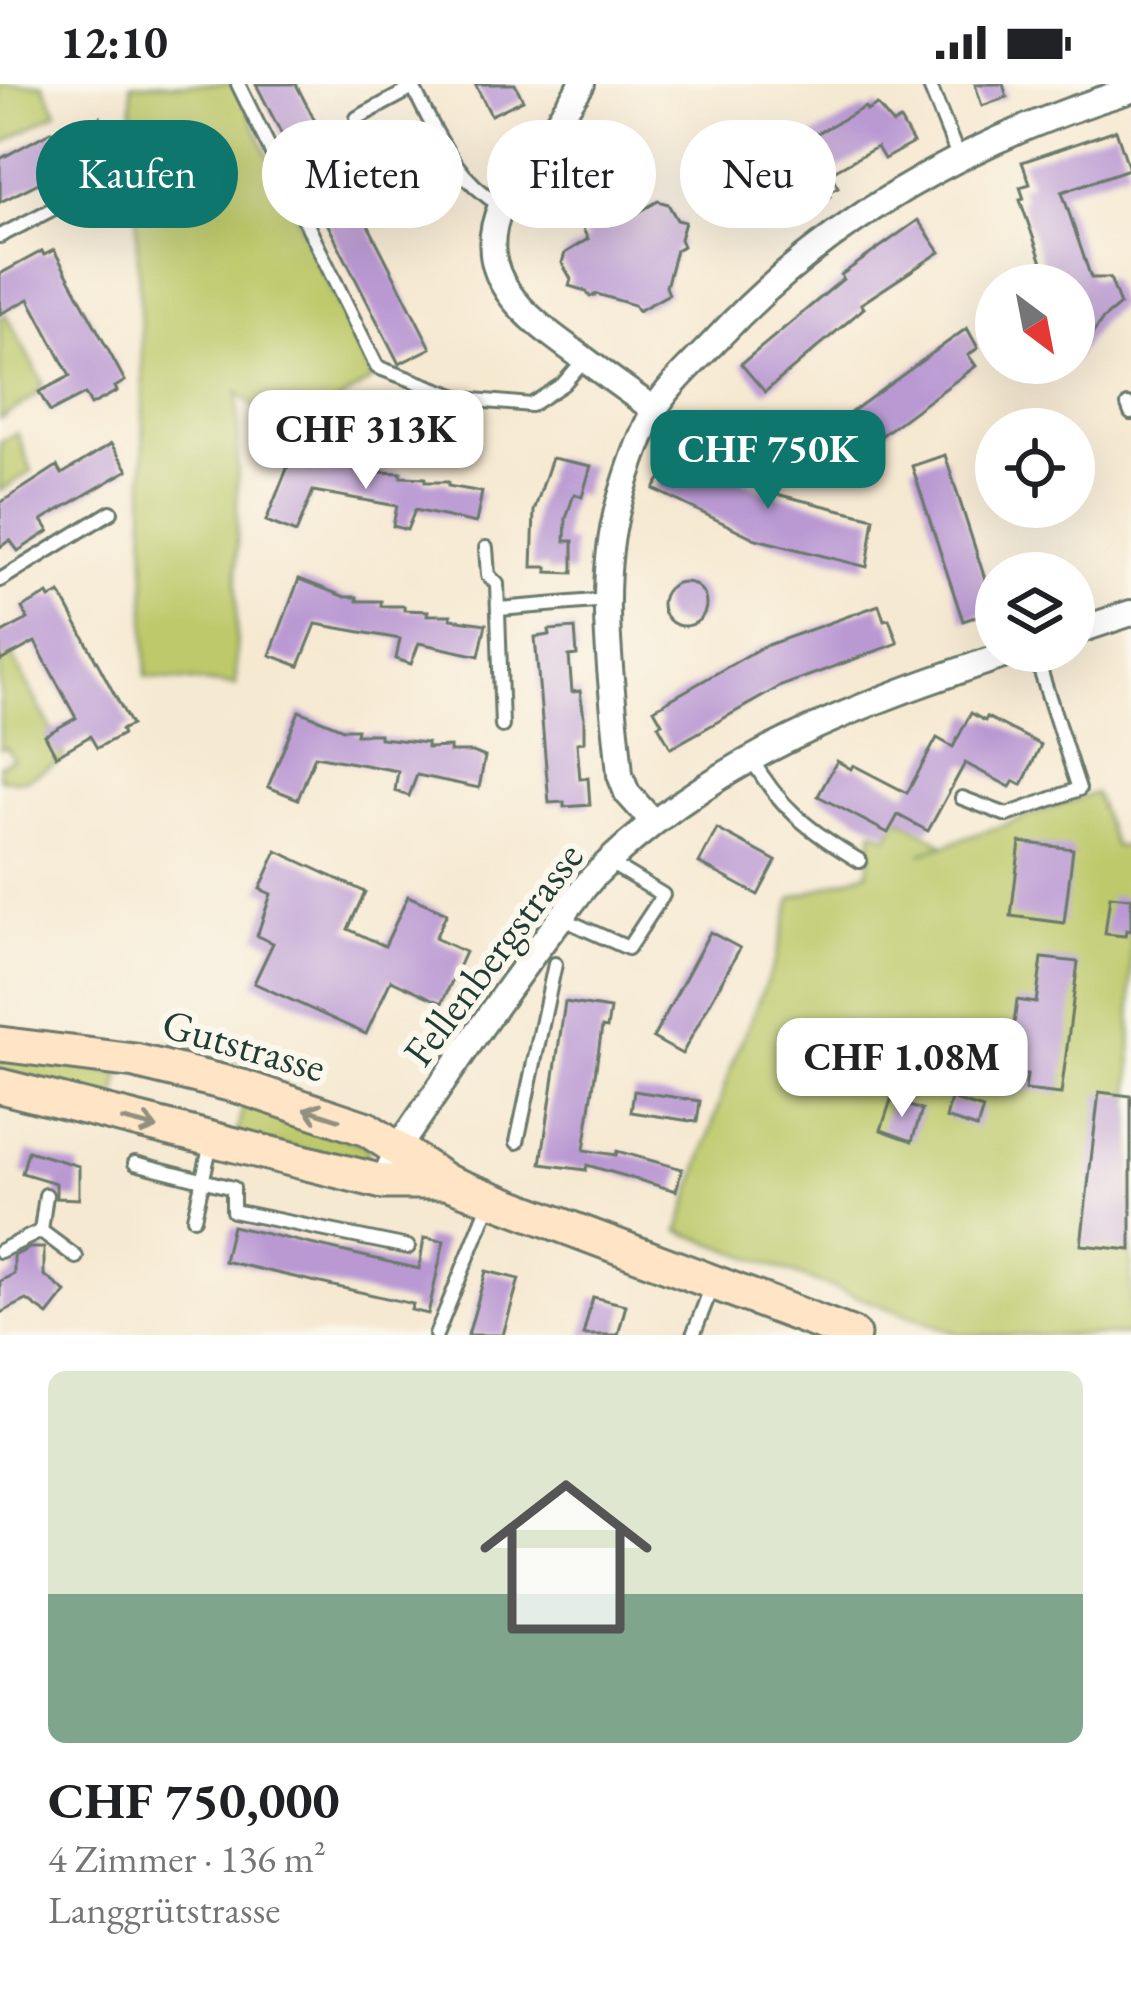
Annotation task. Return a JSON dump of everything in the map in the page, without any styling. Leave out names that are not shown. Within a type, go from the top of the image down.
[{"type":"main road","name":"Gutstrasse","points":[[0,1044],[135,1060],[242,1087],[367,1129],[447,1182],[853,1335]]},
{"type":"main road","name":"Gutstrasse","points":[[0,1086],[383,1182],[447,1182]]},
{"type":"street","points":[[558,120],[582,84]]},
{"type":"street","points":[[653,822],[627,793],[620,775],[607,600],[619,505],[655,410],[744,310],[878,203],[958,157],[1043,118],[1131,90]]},
{"type":"street","points":[[493,228],[491,247],[501,280],[526,317],[655,410]]},
{"type":"street","points":[[1095,625],[1131,613]]},
{"type":"street","name":"Fellenbergstrasse","points":[[383,1182],[398,1148],[501,997],[609,862],[653,822],[750,756],[854,708],[975,666]]},
{"type":"lane","points":[[238,84],[377,367],[463,399],[531,405],[563,384],[585,359]]},
{"type":"lane","points":[[929,84],[958,157]]},
{"type":"lane","points":[[357,118],[412,86],[458,173],[487,198]]},
{"type":"lane","points":[[0,236],[36,217]]},
{"type":"lane","points":[[655,410],[688,435],[688,452]]},
{"type":"lane","points":[[0,580],[111,512]]},
{"type":"lane","points":[[485,548],[488,575],[497,584],[502,726]]},
{"type":"lane","points":[[499,609],[607,600]]},
{"type":"lane","points":[[962,798],[1007,815],[1079,789],[1041,672]]},
{"type":"lane","points":[[750,756],[762,778],[808,830],[860,861]]},
{"type":"lane","points":[[561,918],[628,948],[663,896],[609,862]]},
{"type":"lane","points":[[517,1142],[555,964]]},
{"type":"lane","points":[[194,1218],[212,1142]]},
{"type":"lane","points":[[135,1163],[233,1187],[233,1211],[408,1247]]},
{"type":"lane","points":[[41,1231],[46,1195]]},
{"type":"lane","points":[[436,1335],[491,1199]]},
{"type":"lane","points":[[0,1251],[41,1231]]},
{"type":"lane","points":[[41,1231],[76,1257]]},
{"type":"lane","points":[[693,1335],[714,1283]]},
{"type":"green space","points":[[0,84],[43,84],[57,112],[0,145]]},
{"type":"green space","points":[[131,84],[235,84],[262,142],[262,228],[302,228],[373,379],[288,435],[238,393],[236,685],[146,677],[137,228],[238,228],[238,120],[132,120]]},
{"type":"green space","points":[[6,315],[43,383],[35,396],[0,419],[0,318]]},
{"type":"green space","points":[[17,433],[32,471],[0,491],[0,442]]},
{"type":"green space","points":[[0,632],[64,754],[62,760],[25,780],[0,779],[0,765],[13,759],[6,747],[0,749]]},
{"type":"green space","points":[[1095,793],[1114,846],[1131,847],[1131,1335],[960,1335],[679,1231],[731,1066],[775,961],[792,898],[868,872],[873,830],[888,837],[900,818],[943,844],[920,854]]},
{"type":"green space","points":[[176,1025],[238,1043],[242,1050],[238,1061],[175,1044]]},
{"type":"green space","points":[[0,1054],[121,1074],[114,1106],[0,1074]]},
{"type":"green space","points":[[244,1103],[367,1146],[368,1155],[356,1162],[236,1136]]},
{"type":"building","points":[[256,84],[296,84],[314,120],[274,120]]},
{"type":"building","points":[[475,84],[515,84],[523,100],[491,115]]},
{"type":"building","points":[[975,84],[1003,84],[1007,97],[982,106]]},
{"type":"building","points":[[877,105],[893,124],[900,120],[913,143],[884,159],[877,147],[836,170],[836,123],[865,107],[867,111]]},
{"type":"building","points":[[1116,130],[1129,169],[1062,192],[1086,264],[1043,264],[1020,200],[1024,199],[1020,187],[1030,184],[1022,162]]},
{"type":"building","points":[[36,140],[36,184],[0,202],[0,159]]},
{"type":"building","points":[[656,202],[668,204],[683,228],[683,246],[676,250],[666,287],[669,294],[638,311],[634,305],[597,294],[590,297],[569,286],[571,279],[562,263],[565,253],[588,239],[582,228],[656,228]]},
{"type":"building","points":[[918,220],[940,252],[861,304],[864,308],[765,392],[741,364],[843,279],[841,275]]},
{"type":"building","points":[[330,228],[370,228],[431,348],[399,364]]},
{"type":"building","points":[[54,250],[125,381],[91,405],[85,394],[50,412],[39,392],[70,376],[29,299],[0,314],[0,274],[42,251],[44,255]]},
{"type":"building","points":[[1095,278],[1110,278],[1120,305],[1095,331]]},
{"type":"building","points":[[967,328],[975,343],[975,350],[968,355],[975,367],[870,444],[861,433],[851,440],[835,424]]},
{"type":"building","points":[[111,444],[128,470],[42,520],[49,531],[18,551],[10,540],[0,547],[0,503],[57,466],[62,474]]},
{"type":"building","points":[[296,446],[354,464],[354,468],[378,468],[378,472],[482,492],[476,523],[415,510],[407,530],[393,526],[397,506],[313,491],[296,533],[266,521]]},
{"type":"building","points":[[677,451],[684,462],[697,457],[768,492],[874,518],[867,567],[756,539],[654,489]]},
{"type":"building","points":[[945,455],[976,552],[975,617],[963,621],[912,466]]},
{"type":"building","points":[[552,458],[591,466],[582,497],[574,494],[566,518],[565,541],[573,541],[573,573],[532,567],[534,511]]},
{"type":"building","points":[[299,579],[357,597],[357,601],[381,601],[381,606],[404,606],[404,610],[486,624],[479,656],[419,643],[411,664],[396,659],[400,639],[316,624],[299,666],[270,655]]},
{"type":"building","points":[[684,582],[700,588],[706,604],[700,620],[684,626],[668,620],[662,604],[668,588]]},
{"type":"building","points":[[60,593],[131,725],[97,748],[90,736],[56,756],[45,735],[76,718],[35,642],[0,661],[0,634],[28,619],[22,608]]},
{"type":"building","points":[[879,605],[898,643],[781,686],[671,748],[654,709],[762,647]]},
{"type":"building","points":[[575,628],[577,655],[569,656],[572,692],[580,691],[584,742],[577,743],[580,779],[588,778],[590,805],[564,807],[564,802],[549,803],[535,637],[550,635],[549,630]]},
{"type":"building","points":[[299,711],[343,729],[357,729],[356,734],[380,734],[380,738],[427,743],[427,748],[450,747],[450,752],[485,757],[479,788],[417,775],[409,796],[395,791],[398,771],[315,756],[298,799],[268,787]]},
{"type":"building","points":[[971,713],[1041,745],[1022,785],[1014,781],[1010,787],[965,763],[928,831],[898,815],[888,833],[818,796],[837,761],[907,793],[937,738],[953,747]]},
{"type":"building","points":[[717,829],[776,861],[758,895],[699,863]]},
{"type":"building","points":[[1020,842],[1073,849],[1064,923],[1011,916]]},
{"type":"building","points":[[277,851],[365,892],[348,929],[385,946],[408,896],[447,913],[435,938],[465,952],[442,1003],[391,980],[366,1034],[254,983],[273,943],[257,936],[271,894],[260,889]]},
{"type":"building","points":[[1110,896],[1131,898],[1131,931],[1126,930],[1125,936],[1105,934]]},
{"type":"building","points":[[710,932],[740,948],[682,1054],[653,1038]]},
{"type":"building","points":[[1042,958],[1078,962],[1061,1094],[1025,1090],[1027,1075],[1008,1073],[1017,1000],[1036,1003]]},
{"type":"building","points":[[565,1002],[610,1009],[607,1028],[602,1027],[584,1150],[616,1155],[617,1151],[682,1169],[676,1191],[587,1165],[586,1170],[541,1164]]},
{"type":"building","points":[[634,1091],[700,1101],[697,1122],[631,1112]]},
{"type":"building","points":[[1099,1092],[1131,1096],[1131,1250],[1081,1245]]},
{"type":"building","points":[[951,1099],[983,1109],[977,1128],[946,1118]]},
{"type":"building","points":[[891,1100],[922,1110],[912,1141],[881,1130]]},
{"type":"building","points":[[28,1151],[79,1166],[79,1199],[56,1198],[56,1183],[22,1173]]},
{"type":"building","points":[[232,1226],[419,1269],[424,1238],[444,1241],[428,1314],[411,1310],[413,1304],[224,1261]]},
{"type":"building","points":[[30,1248],[44,1248],[44,1275],[66,1292],[48,1315],[27,1300],[0,1313],[0,1281],[14,1274],[14,1256]]},
{"type":"building","points":[[486,1271],[519,1279],[503,1335],[468,1335]]},
{"type":"building","points":[[593,1297],[626,1305],[618,1335],[583,1335]]}]
